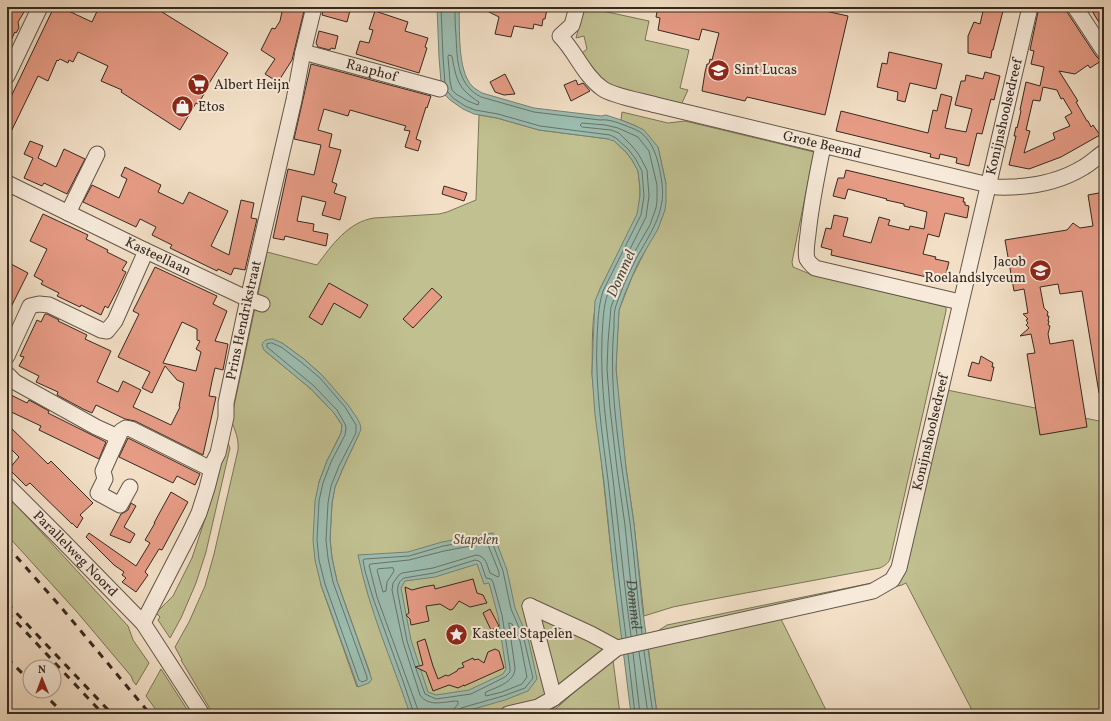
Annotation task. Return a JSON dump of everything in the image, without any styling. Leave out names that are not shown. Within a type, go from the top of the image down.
[{"type":"street","points":[[7,76],[40,7]]},
{"type":"street","name":"Prins Hendrikstraat","points":[[143,623],[199,513],[211,469],[218,453],[226,417],[226,403],[255,301],[303,52],[314,7]]},
{"type":"street","name":"Grote Beemd","points":[[577,7],[572,25],[560,36],[593,80],[603,89],[613,94],[997,187],[1011,188],[1044,184],[1067,176],[1084,167],[1104,152]]},
{"type":"street","name":"Konijnshoolsedreef","points":[[617,648],[873,591],[892,580],[899,568],[1030,7]]},
{"type":"street","points":[[1075,7],[1104,51]]},
{"type":"street","name":"Raaphof","points":[[303,52],[440,89]]},
{"type":"street","points":[[823,146],[810,219],[806,254],[810,264],[815,268],[960,302]]},
{"type":"street","points":[[68,213],[97,154]]},
{"type":"street","name":"Kasteellaan","points":[[7,183],[146,251],[255,301]]},
{"type":"street","points":[[7,356],[30,306],[39,304],[49,306],[101,330],[107,331],[115,321],[146,251]]},
{"type":"street","points":[[7,374],[15,382],[22,386],[96,427],[118,437]]},
{"type":"street","points":[[130,487],[120,505],[98,493],[105,479],[103,471],[121,431],[126,428],[211,469]]},
{"type":"street","name":"Parallelweg Noord","points":[[7,486],[143,623],[202,714]]},
{"type":"street","points":[[508,714],[538,707],[554,698],[617,648],[591,634],[530,606],[554,698]]},
{"type":"green space","points":[[584,7],[649,21],[645,40],[689,50],[680,88],[688,90],[681,105],[618,89],[603,81],[582,53],[587,49],[584,36],[576,38]]},
{"type":"green space","points":[[622,112],[668,123],[685,121],[814,152],[792,262],[793,267],[810,274],[946,307],[890,559],[887,564],[880,568],[673,607],[644,616],[619,407],[616,369],[617,342],[619,310],[632,277],[647,247],[666,184],[658,147],[636,126],[621,120]]},
{"type":"green space","name":"Stapelen","points":[[479,115],[497,118],[539,130],[613,140],[626,152],[638,171],[640,196],[638,214],[600,289],[593,320],[592,374],[613,569],[624,651],[613,660],[620,714],[550,714],[581,686],[547,714],[213,714],[175,647],[189,622],[205,586],[214,554],[238,450],[237,438],[231,420],[267,252],[317,265],[335,242],[348,229],[365,220],[374,218],[439,214],[476,200]],"holes":[[[282,343],[304,359],[323,376],[359,434],[335,487],[332,503],[330,539],[337,581],[370,673],[357,687],[321,585],[319,482],[327,461],[341,433],[342,425],[334,413],[311,389],[264,350]]]},
{"type":"green space","points":[[947,390],[1104,422],[1104,714],[974,714],[906,583],[885,589],[777,611],[828,714],[657,714],[647,638],[667,625],[896,578]]},
{"type":"green space","points":[[226,441],[230,448],[206,552],[196,583],[181,618],[170,638],[158,620],[160,617],[156,613],[173,596],[192,558],[214,492]]},
{"type":"green space","points":[[7,495],[128,626],[133,640],[149,663],[136,685],[131,676],[77,612],[7,535]]},
{"type":"green space","points":[[161,669],[190,714],[159,714],[146,696]]},
{"type":"water","name":"Dommel","points":[[437,7],[459,7],[460,48],[464,70],[467,79],[477,90],[482,93],[534,108],[601,116],[606,115],[644,130],[658,147],[666,184],[665,210],[658,229],[638,263],[619,310],[616,369],[642,605],[657,714],[631,714],[595,415],[592,374],[595,301],[637,214],[640,196],[638,171],[626,152],[613,140],[539,130],[497,118],[474,114],[463,109],[450,100],[444,94],[441,82]]},
{"type":"water","points":[[273,339],[282,343],[304,359],[323,376],[348,405],[360,424],[361,429],[335,487],[332,503],[330,539],[337,581],[372,679],[369,683],[358,687],[321,585],[315,560],[313,540],[315,501],[319,482],[327,461],[341,433],[342,425],[334,413],[311,389],[264,350],[262,345],[263,342]]},
{"type":"water","points":[[493,533],[507,570],[515,608],[528,638],[537,679],[528,691],[505,700],[456,714],[410,714],[368,596],[358,555],[408,552],[442,542]],"holes":[[[477,564],[484,584],[489,583],[498,616],[506,669],[503,674],[469,690],[436,695],[428,692],[411,640],[401,588],[405,581],[435,577]]]},
{"type":"building","points":[[7,7],[27,7],[18,22],[19,28],[16,33],[15,32],[7,48]]},
{"type":"building","points":[[54,7],[60,7],[92,22],[99,7],[154,7],[228,53],[203,93],[204,94],[198,104],[196,103],[180,130],[121,92],[122,90],[101,81],[108,66],[78,52],[73,62],[69,60],[68,63],[60,59],[58,61],[57,60],[48,81],[38,76],[7,140],[7,105]]},
{"type":"building","points":[[283,7],[305,7],[292,60],[278,82],[265,74],[275,59],[261,50],[272,28],[275,29],[280,21]]},
{"type":"building","points":[[324,7],[351,7],[347,22],[322,15]]},
{"type":"building","points":[[479,7],[535,7],[547,9],[542,26],[534,24],[533,29],[514,26],[511,37],[495,34],[499,17]]},
{"type":"building","points":[[658,7],[817,7],[816,9],[848,16],[825,115],[747,97],[745,101],[702,91],[707,64],[709,64],[710,59],[712,60],[719,33],[702,29],[699,40],[658,30],[660,18],[656,17]]},
{"type":"building","points":[[984,7],[1004,7],[991,58],[968,53],[968,36],[974,22],[980,24]]},
{"type":"building","points":[[1039,7],[1066,7],[1067,12],[1096,56],[1101,61],[1090,68],[1088,65],[1075,74],[1059,71],[1078,101],[1076,102],[1087,121],[1091,127],[1093,125],[1100,135],[1061,157],[1029,169],[1009,165],[1026,82],[1040,86],[1044,67],[1031,64],[1034,51],[1030,50]],"holes":[[[1043,87],[1057,90],[1061,99],[1063,98],[1072,113],[1065,117],[1070,126],[1053,133],[1055,139],[1024,153],[1030,131],[1026,130],[1033,100],[1040,101]]]},
{"type":"building","points":[[1090,7],[1104,7],[1104,30],[1095,16]]},
{"type":"building","points":[[375,11],[408,22],[405,31],[428,38],[425,47],[427,48],[419,73],[356,54],[360,41],[369,43],[373,30],[369,29]]},
{"type":"building","points":[[319,31],[338,36],[335,49],[331,48],[330,50],[318,47],[316,43]]},
{"type":"building","points":[[889,52],[942,64],[936,89],[910,83],[905,102],[897,100],[898,92],[877,87],[882,63],[887,64]]},
{"type":"building","points":[[311,64],[431,96],[416,139],[421,141],[418,151],[405,147],[410,131],[404,130],[406,126],[350,110],[348,116],[324,109],[318,130],[332,134],[329,147],[341,150],[332,182],[337,184],[334,193],[346,197],[340,220],[322,215],[326,202],[302,196],[297,221],[314,224],[313,231],[328,234],[326,246],[285,236],[284,240],[273,238],[288,169],[314,175],[321,145],[294,139]]},
{"type":"building","points":[[985,72],[1000,76],[994,100],[991,99],[982,134],[977,133],[969,166],[956,163],[957,158],[940,154],[939,159],[930,157],[931,154],[836,131],[841,111],[928,133],[933,110],[937,111],[941,94],[952,97],[945,128],[966,132],[972,109],[955,105],[961,81],[965,81],[966,75],[983,79]]},
{"type":"building","points":[[505,74],[515,94],[504,95],[495,92],[490,82]]},
{"type":"building","points":[[576,80],[578,85],[583,83],[590,91],[571,101],[564,85]]},
{"type":"building","points":[[30,141],[43,146],[38,158],[56,167],[64,149],[85,159],[67,194],[44,183],[42,186],[24,178],[33,158],[24,154]]},
{"type":"building","points":[[125,167],[161,185],[158,192],[183,204],[189,192],[228,211],[211,246],[229,255],[241,200],[254,203],[251,218],[257,219],[245,270],[234,268],[231,275],[218,269],[217,271],[170,248],[172,245],[152,235],[156,227],[140,219],[136,227],[83,202],[92,185],[119,198],[127,179],[121,176]]},
{"type":"building","points":[[846,170],[964,198],[963,202],[965,202],[965,205],[969,206],[967,218],[945,213],[939,237],[928,234],[923,254],[936,257],[935,259],[949,262],[944,281],[831,255],[832,250],[821,247],[826,228],[831,229],[834,215],[848,218],[843,236],[871,243],[879,217],[890,220],[888,225],[909,230],[910,226],[924,229],[927,212],[904,206],[904,204],[886,200],[887,199],[848,189],[845,199],[833,196],[838,178],[844,178]]},
{"type":"building","points":[[444,186],[467,193],[464,201],[442,194]]},
{"type":"building","points":[[1104,192],[1104,243],[1102,243],[1104,254],[1104,392],[1099,393],[1082,291],[1060,294],[1058,284],[1040,287],[1044,308],[1048,312],[1047,316],[1049,316],[1048,325],[1050,326],[1048,334],[1050,344],[1073,340],[1087,427],[1040,435],[1027,354],[1035,353],[1031,334],[1020,336],[1029,328],[1026,325],[1028,323],[1026,320],[1028,319],[1023,314],[1028,313],[1024,289],[1014,291],[1005,240],[1067,230],[1073,223],[1080,228],[1093,226],[1088,195]]},
{"type":"building","points":[[43,214],[88,235],[86,239],[127,262],[122,270],[126,272],[117,291],[108,308],[105,306],[101,315],[81,305],[80,307],[57,296],[59,293],[41,284],[43,281],[34,276],[47,249],[30,241]]},
{"type":"building","points":[[11,264],[28,273],[7,315],[7,272]]},
{"type":"building","points":[[155,267],[217,296],[213,304],[227,311],[215,341],[228,344],[223,370],[215,368],[212,381],[209,396],[216,397],[203,455],[135,421],[125,419],[96,405],[92,413],[83,409],[57,395],[58,392],[36,382],[39,376],[19,366],[24,357],[20,356],[37,320],[41,322],[45,314],[47,314],[87,335],[85,339],[111,351],[97,382],[118,392],[123,381],[141,390],[133,407],[171,425],[180,407],[184,383],[177,380],[165,366],[152,393],[142,388],[150,372],[118,357],[139,314],[133,311]],"holes":[[[182,322],[197,329],[197,340],[200,341],[196,349],[201,352],[196,371],[163,363]]]},
{"type":"building","points":[[329,283],[368,305],[360,318],[334,303],[322,325],[309,317]]},
{"type":"building","points":[[432,288],[442,297],[413,328],[403,319]]},
{"type":"building","points":[[981,356],[993,363],[992,367],[994,367],[991,381],[968,376],[972,362],[979,364]]},
{"type":"building","points":[[7,393],[27,403],[29,400],[49,411],[48,413],[106,442],[99,459],[39,430],[41,426],[7,410]]},
{"type":"building","points":[[7,424],[48,464],[51,461],[93,503],[80,515],[83,518],[77,528],[30,483],[26,486],[9,469],[19,457],[7,445]]},
{"type":"building","points":[[128,438],[200,474],[195,485],[177,476],[173,483],[119,457]]},
{"type":"building","points":[[171,492],[188,502],[162,550],[159,549],[145,572],[148,575],[136,592],[122,582],[126,578],[122,575],[124,572],[114,565],[86,537],[89,533],[136,566],[150,543],[145,540]]},
{"type":"building","points":[[131,503],[136,506],[124,527],[135,534],[130,543],[110,535],[121,514],[128,510]]},
{"type":"building","points":[[473,579],[477,593],[483,595],[487,603],[470,607],[459,601],[453,609],[450,610],[440,604],[426,606],[429,621],[411,625],[410,619],[406,615],[409,613],[405,587],[412,590],[434,585],[435,589]]},
{"type":"building","points":[[490,609],[499,626],[491,630],[483,613]]},
{"type":"building","points":[[425,639],[438,679],[446,675],[448,676],[464,667],[462,663],[473,658],[474,660],[478,659],[484,663],[488,652],[495,649],[499,651],[504,668],[458,688],[449,685],[433,691],[426,672],[415,667],[423,665],[417,642]]},
{"type":"railway","points":[[7,546],[60,606],[150,714]]},
{"type":"railway","points":[[7,603],[112,714]]},
{"type":"railway","points":[[7,612],[103,714]]},
{"type":"railway","points":[[7,658],[22,673]]},
{"type":"railway","points":[[49,699],[64,714]]},
{"type":"place","name":"Sint Lucas","points":[[719,70]]},
{"type":"place","name":"Albert Heijn","points":[[199,85]]},
{"type":"place","name":"Etos","points":[[182,107]]},
{"type":"place","name":"Jacob Roelandslyceum","points":[[1041,270]]},
{"type":"place","name":"Kasteel Stapelen","points":[[456,634]]}]
